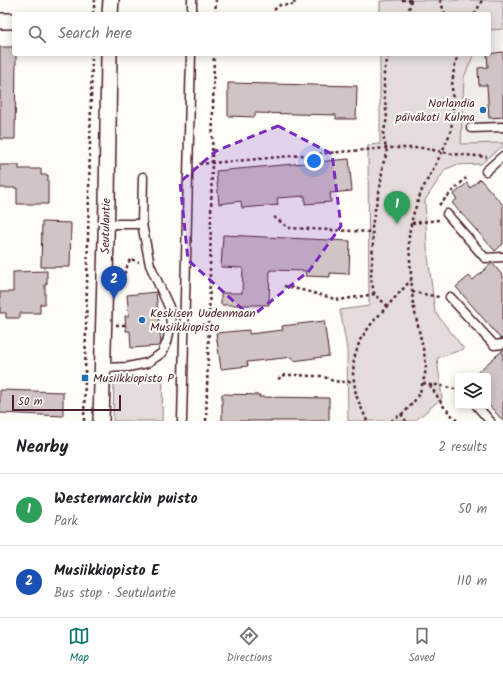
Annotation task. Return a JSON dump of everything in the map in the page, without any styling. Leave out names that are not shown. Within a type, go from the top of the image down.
[{"type":"street","points":[[110,12],[111,0]]},
{"type":"street","points":[[0,21],[12,21]]},
{"type":"street","name":"Seutulantie","points":[[101,421],[107,224],[109,56]]},
{"type":"lane","points":[[192,0],[192,12]]},
{"type":"lane","points":[[182,421],[191,56]]},
{"type":"lane","points":[[471,128],[503,127]]},
{"type":"lane","points":[[486,171],[502,157]]},
{"type":"lane","points":[[103,368],[128,367],[147,363],[162,353],[168,342],[171,324],[169,307],[150,265],[142,224],[143,177]]},
{"type":"lane","points":[[447,214],[485,258],[503,257]]},
{"type":"lane","points":[[107,224],[142,224]]},
{"type":"lane","points":[[450,297],[494,345],[503,344]]},
{"type":"lane","points":[[480,409],[490,421]]},
{"type":"path","points":[[93,12],[95,0]]},
{"type":"path","points":[[215,12],[216,0]]},
{"type":"path","points":[[274,10],[280,5],[294,5],[294,0]]},
{"type":"path","points":[[402,0],[411,0],[408,12]]},
{"type":"path","points":[[440,0],[444,12]]},
{"type":"path","points":[[476,12],[482,0]]},
{"type":"path","points":[[84,421],[92,56]]},
{"type":"path","points":[[206,421],[214,56]]},
{"type":"path","points":[[388,56],[384,72],[384,92],[387,118],[382,135],[387,153],[383,164],[380,188],[375,207],[372,232],[373,242],[371,278],[375,294],[388,306]]},
{"type":"path","points":[[391,421],[411,406],[420,392],[426,375],[424,348],[413,304],[409,234],[413,215],[421,192],[451,131],[452,85],[457,56]]},
{"type":"path","points":[[188,164],[386,148],[423,148],[453,154],[502,157]]},
{"type":"path","points":[[412,223],[442,220],[447,214],[439,205],[466,178]]},
{"type":"path","points":[[274,217],[290,228],[372,232]]},
{"type":"path","points":[[119,287],[130,259],[150,265]]},
{"type":"path","points":[[367,421],[356,395],[353,374],[354,359],[360,340],[372,323],[411,280]]},
{"type":"path","points":[[284,286],[339,300],[375,294]]},
{"type":"path","points":[[412,292],[445,298],[450,297]]},
{"type":"path","points":[[278,379],[285,375],[298,375],[322,376],[333,381],[342,382],[354,380]]},
{"type":"path","points":[[423,383],[455,389]]},
{"type":"path","points":[[430,385],[444,407],[457,421]]},
{"type":"path","points":[[401,414],[406,421]]},
{"type":"highlighted area","points":[[278,126],[332,154],[341,226],[309,271],[251,317],[188,260],[180,182],[216,151]]},
{"type":"shaded area","points":[[503,0],[503,29],[491,30],[491,12],[380,12],[380,1]]},
{"type":"shaded area","name":"Norlandia päiväkoti Kulma","points":[[503,29],[503,143],[461,145],[464,77],[473,56],[491,56],[491,30]]},
{"type":"shaded area","points":[[380,56],[473,56],[464,77],[461,144],[503,143],[503,146],[481,164],[456,165],[446,169],[425,200],[427,248],[435,312],[464,349],[437,358],[442,398],[415,421],[348,421],[347,349],[340,310],[369,306],[368,145],[380,144]]},
{"type":"shaded area","points":[[163,375],[162,421],[113,421],[114,376],[153,377]]},
{"type":"building","points":[[0,47],[12,47],[12,56],[16,56],[15,139],[0,139]]},
{"type":"building","points":[[503,52],[503,117],[489,118],[487,85],[479,85],[478,68],[488,67],[487,56],[491,56],[491,54]]},
{"type":"building","points":[[228,83],[357,86],[356,119],[336,119],[336,115],[255,113],[255,117],[228,116]]},
{"type":"building","points":[[349,159],[352,191],[330,193],[331,202],[305,204],[305,196],[277,198],[278,205],[242,208],[241,201],[219,204],[216,171]]},
{"type":"building","points":[[0,165],[19,165],[19,169],[41,169],[41,175],[48,175],[48,204],[17,204],[17,188],[0,188]]},
{"type":"building","points":[[480,179],[503,205],[503,244],[495,251],[452,203],[457,199],[453,195],[467,183],[470,188]]},
{"type":"building","points":[[42,222],[71,223],[70,267],[41,267]]},
{"type":"building","points":[[223,235],[350,241],[349,274],[330,273],[330,277],[305,276],[306,271],[270,270],[269,305],[221,305],[221,293],[242,293],[243,268],[221,267]]},
{"type":"building","points":[[492,263],[503,276],[503,339],[501,339],[456,287],[469,276],[473,280]]},
{"type":"building","points":[[47,271],[47,284],[45,284],[45,304],[40,304],[40,313],[20,313],[20,318],[6,318],[6,313],[0,313],[0,292],[13,292],[13,272]]},
{"type":"building","name":"Keskisen Uudenmaan Musiikkiopisto","points":[[156,292],[161,343],[159,346],[131,348],[130,331],[126,331],[125,316],[129,316],[127,295]]},
{"type":"building","points":[[324,321],[329,356],[293,361],[293,357],[247,362],[248,366],[221,369],[216,333],[249,330],[249,334],[283,330],[282,326]]},
{"type":"building","points":[[503,350],[503,421],[491,407],[491,373],[476,373]]},
{"type":"building","points":[[0,390],[63,392],[63,416],[0,413]]},
{"type":"building","points":[[222,394],[260,395],[259,397],[329,398],[329,421],[222,421]]},
{"type":"place","name":"Norlandia päiväkoti Kulma","points":[[483,110]]},
{"type":"place","name":"Westermarckin puisto","points":[[397,224]]},
{"type":"place","name":"Musiikkiopisto E","points":[[114,299]]},
{"type":"place","name":"Keskisen Uudenmaan Musiikkiopisto","points":[[142,320]]},
{"type":"place","name":"Musiikkiopisto P","points":[[85,378]]}]
